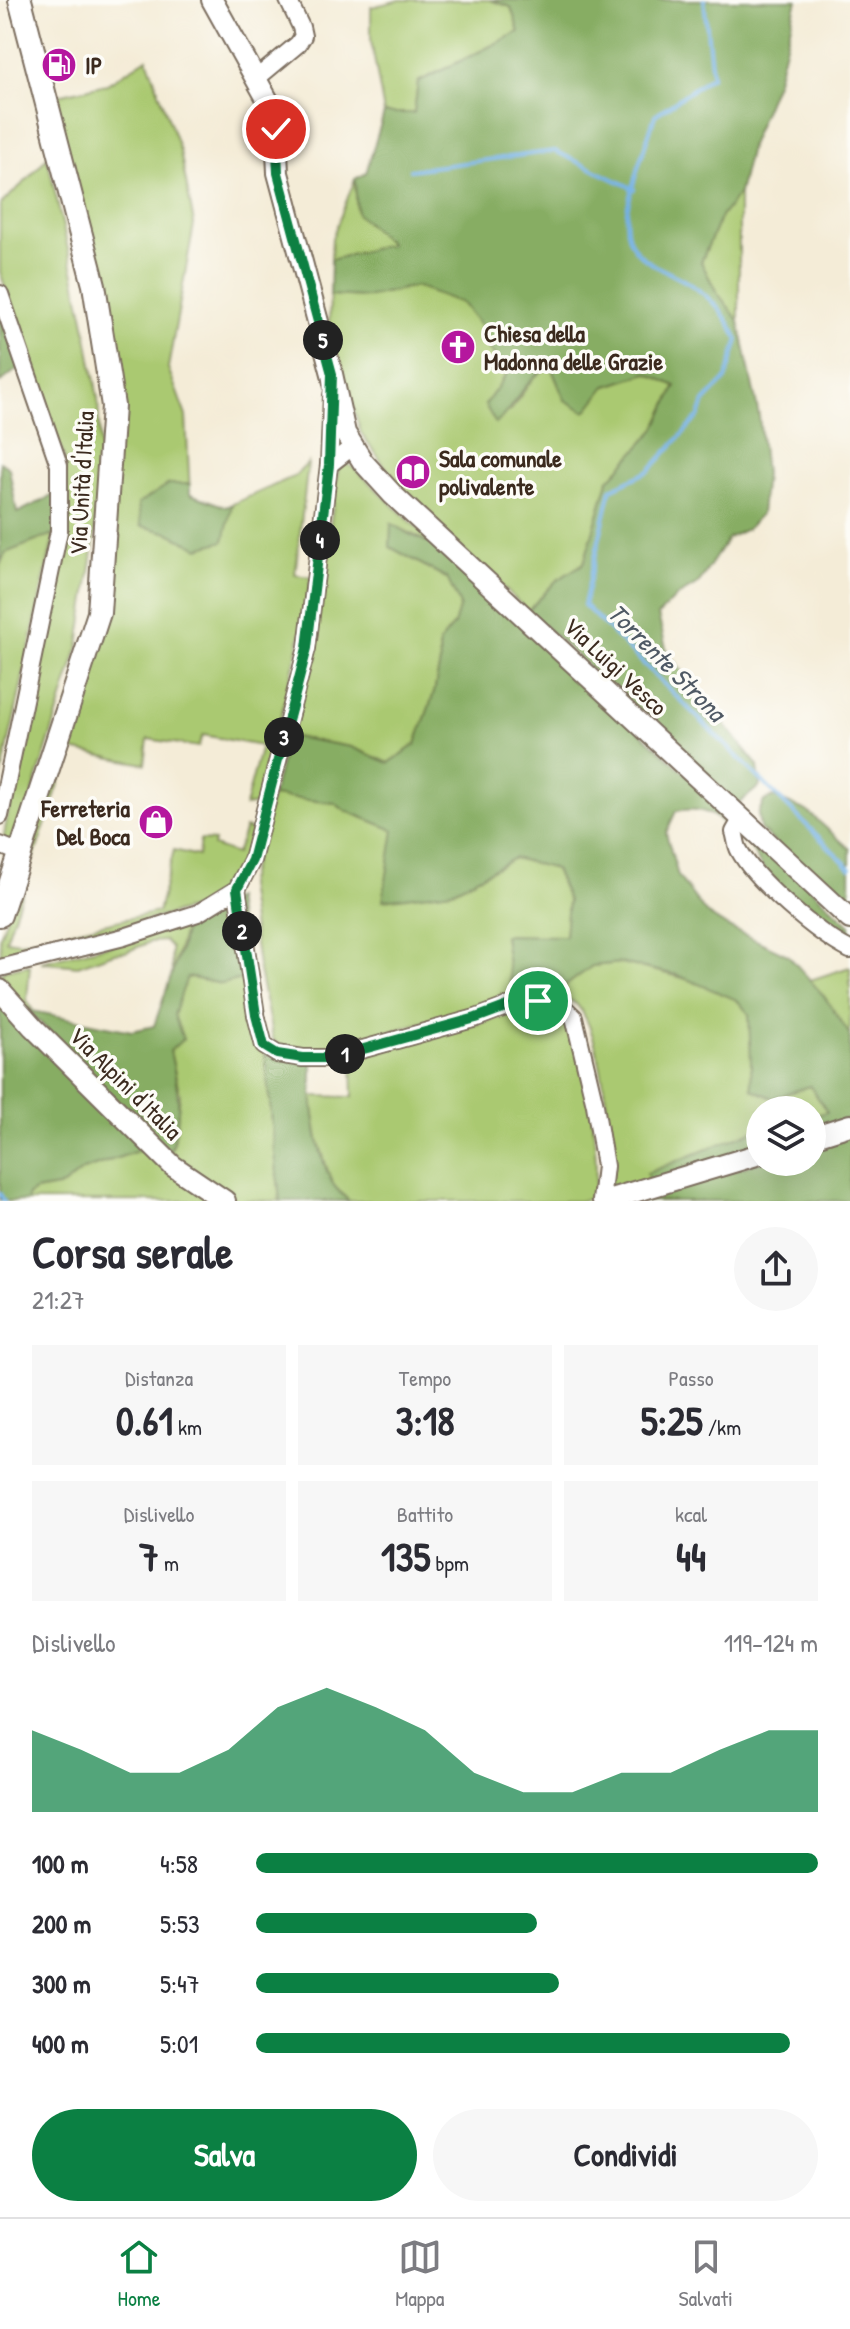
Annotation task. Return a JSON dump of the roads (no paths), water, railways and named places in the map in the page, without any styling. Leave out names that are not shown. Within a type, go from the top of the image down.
[{"type":"main road","name":"Via Unità d'Italia","points":[[0,915],[10,849],[99,613],[113,406],[94,285],[20,0]]},
{"type":"street","points":[[212,0],[271,106],[276,129],[278,173],[345,433],[352,447],[329,465]]},
{"type":"street","points":[[257,78],[298,44],[303,36],[288,0]]},
{"type":"street","points":[[0,294],[59,465],[59,531],[0,816]]},
{"type":"street","points":[[0,968],[124,937],[198,913],[237,889],[252,860],[307,648],[329,465],[332,374]]},
{"type":"street","name":"Via Luigi Vesco","points":[[352,447],[393,495],[850,919]]},
{"type":"street","points":[[742,818],[734,832],[738,849],[763,879],[829,940],[850,950]]},
{"type":"street","points":[[237,889],[256,1015],[264,1046],[277,1054],[331,1058],[476,1018],[508,1006],[538,1001],[561,1005],[574,1017],[593,1093],[605,1166],[602,1201],[746,1158]]},
{"type":"street","name":"Via Alpini d'Italia","points":[[0,990],[33,1027],[173,1166],[225,1201]]},
{"type":"street","points":[[826,1133],[850,1125]]},
{"type":"waterway","name":"Torrente Strona","points":[[704,0],[712,76],[655,115],[632,187],[627,228],[630,242],[637,252],[703,293],[726,318],[738,340],[726,379],[704,402],[699,416],[649,471],[611,489],[584,605],[850,868]]},
{"type":"waterway","points":[[410,170],[555,151],[634,189]]},
{"type":"waterway","points":[[0,1194],[4,1201]]},
{"type":"place","name":"IP","points":[[59,65]]},
{"type":"place","name":"Chiesa della Madonna delle Grazie","points":[[458,347]]},
{"type":"place","name":"Sala comunale polivalente","points":[[413,472]]},
{"type":"place","name":"Ferreteria Del Boca","points":[[156,822]]}]
